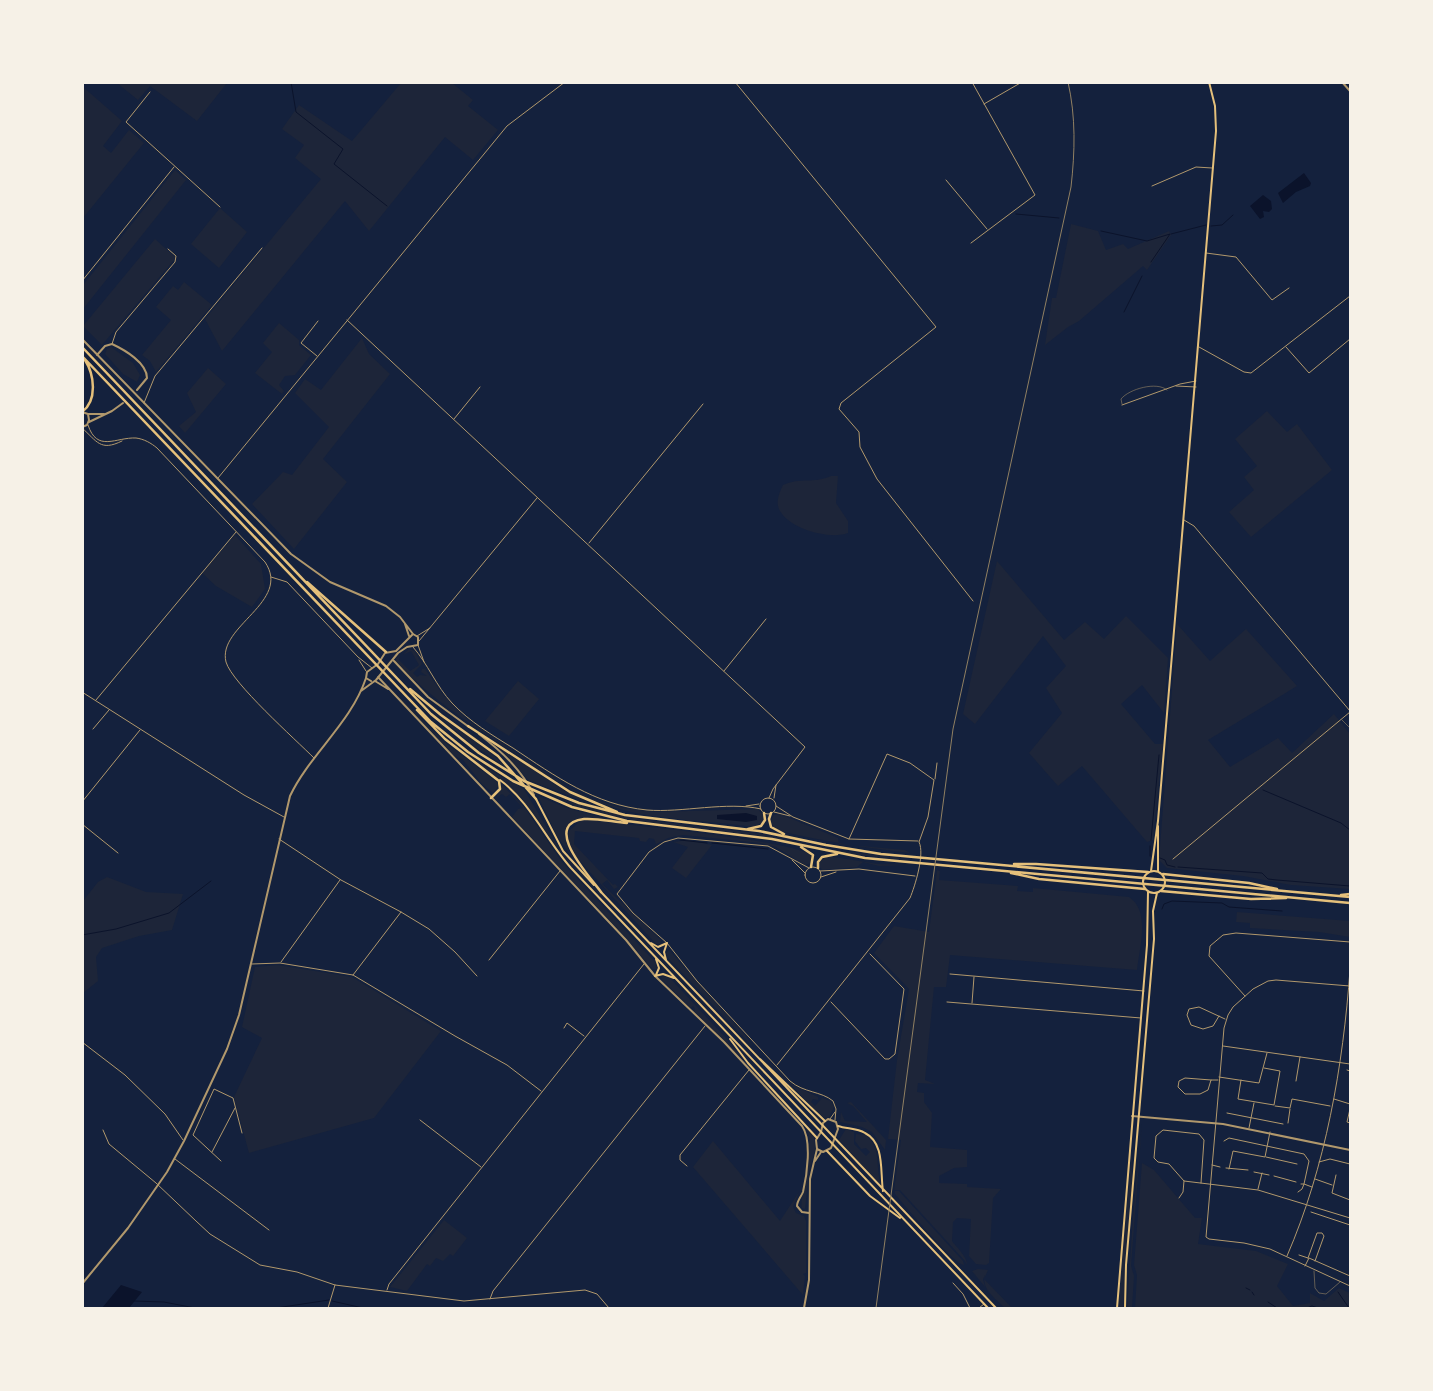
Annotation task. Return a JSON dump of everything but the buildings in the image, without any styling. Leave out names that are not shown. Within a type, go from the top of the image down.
[{"type":"highway","points":[[82,348],[401,682],[454,734],[502,768],[564,797],[625,815],[740,829],[844,849],[1350,896]]},
{"type":"highway","points":[[82,356],[92,375],[94,386],[87,407],[82,412]]},
{"type":"highway","points":[[82,356],[441,736],[493,776],[500,786],[491,798]]},
{"type":"highway","points":[[297,573],[386,652]]},
{"type":"highway","points":[[401,682],[441,715],[488,747],[507,765],[536,800]]},
{"type":"highway","points":[[409,701],[452,740],[513,781],[572,807],[635,823]]},
{"type":"highway","points":[[468,726],[570,792],[625,815]]},
{"type":"highway","points":[[740,829],[760,827],[765,820],[764,813]]},
{"type":"highway","points":[[773,813],[769,819],[771,827],[793,838]]},
{"type":"highway","points":[[600,892],[570,851],[566,841],[568,830],[573,824],[583,819],[745,835],[842,854],[913,863],[1350,903]]},
{"type":"highway","points":[[795,844],[811,852],[814,858],[810,867]]},
{"type":"highway","points":[[819,870],[819,860],[823,856],[842,854]]},
{"type":"highway","points":[[1008,865],[1036,864],[1149,871]]},
{"type":"highway","points":[[1008,872],[1040,879],[1145,889]]},
{"type":"highway","points":[[1162,874],[1249,883],[1285,891]]},
{"type":"highway","points":[[1159,892],[1251,898],[1292,898]]},
{"type":"main road","points":[[1159,892],[1148,892],[1142,882],[1149,871],[1158,821],[1196,387],[1216,119],[1210,82]]},
{"type":"main road","points":[[493,776],[509,787],[522,801],[560,856],[902,1220],[988,1308]]},
{"type":"main road","points":[[536,800],[563,851],[600,892],[996,1308]]},
{"type":"main road","points":[[1125,1308],[1138,1116],[1154,945],[1153,911],[1159,892],[1165,885],[1157,861],[1158,821]]},
{"type":"main road","points":[[1155,842],[1158,847]]},
{"type":"main road","points":[[1149,871],[1159,871]]},
{"type":"main road","points":[[1117,1308],[1134,1090],[1148,945],[1148,892]]},
{"type":"main road","points":[[647,941],[658,946],[667,944],[664,954],[667,962]]},
{"type":"main road","points":[[1148,945],[1154,945]]},
{"type":"main road","points":[[655,957],[659,968],[655,976]]},
{"type":"main road","points":[[655,976],[666,974],[676,979]]},
{"type":"main road","points":[[726,1033],[748,1063],[817,1138]]},
{"type":"main road","points":[[754,1054],[825,1121]]},
{"type":"main road","points":[[1134,1090],[1141,1091]]},
{"type":"main road","points":[[838,1126],[866,1133],[877,1144],[880,1153],[884,1192]]},
{"type":"main road","points":[[1130,1143],[1137,1144]]},
{"type":"main road","points":[[827,1151],[883,1206],[902,1220]]},
{"type":"main road","points":[[959,1278],[963,1274]]},
{"type":"street","points":[[218,479],[507,126],[566,82]]},
{"type":"street","points":[[735,82],[936,327],[935,330],[841,403],[839,409],[859,432],[860,447],[877,479],[974,601]]},
{"type":"street","points":[[970,243],[1035,195],[972,82]]},
{"type":"street","points":[[984,104],[1022,82]]},
{"type":"street","points":[[1342,82],[1350,91]]},
{"type":"street","points":[[150,92],[126,122],[220,207]]},
{"type":"street","points":[[82,281],[175,167]]},
{"type":"street","points":[[1152,186],[1196,167],[1213,168]]},
{"type":"street","points":[[946,180],[988,230]]},
{"type":"street","points":[[144,403],[154,376],[262,248]]},
{"type":"street","points":[[112,344],[116,332],[175,262],[176,256],[168,249]]},
{"type":"street","points":[[1206,253],[1236,256],[1272,300],[1289,288]]},
{"type":"street","points":[[1199,346],[1248,374],[1350,296]]},
{"type":"street","points":[[347,320],[805,747],[776,784],[769,798],[743,807]]},
{"type":"street","points":[[317,356],[301,342],[318,321]]},
{"type":"street","points":[[82,339],[278,542],[307,567],[333,584],[386,606],[404,622],[413,634],[417,636],[419,641]]},
{"type":"street","points":[[1286,346],[1309,373],[1350,339]]},
{"type":"street","points":[[97,355],[105,346],[112,344]]},
{"type":"street","points":[[112,344],[145,368],[147,378],[137,390]]},
{"type":"street","points":[[1122,406],[1176,386],[1196,381]]},
{"type":"street","points":[[1176,386],[1196,387]]},
{"type":"street","points":[[454,419],[480,388]]},
{"type":"street","points":[[122,402],[106,414],[82,427],[100,445],[110,445],[125,439]]},
{"type":"street","points":[[588,544],[703,404]]},
{"type":"street","points":[[82,412],[106,414]]},
{"type":"street","points":[[88,414],[92,434],[100,441],[141,439],[157,448],[265,562],[270,577],[266,594],[229,644],[226,662],[240,683],[314,759]]},
{"type":"street","points":[[424,663],[418,645],[419,641],[538,498]]},
{"type":"street","points":[[1174,859],[1350,711],[1194,526],[1184,520]]},
{"type":"street","points":[[96,701],[237,531]]},
{"type":"street","points":[[270,577],[287,582],[358,657],[372,668]]},
{"type":"street","points":[[724,671],[766,619]]},
{"type":"street","points":[[404,622],[409,636]]},
{"type":"street","points":[[417,636],[432,627]]},
{"type":"street","points":[[366,673],[386,652],[391,652],[401,647],[409,636],[413,634]]},
{"type":"street","points":[[407,640],[444,694],[468,717],[560,779],[587,794],[621,806],[656,811],[743,807],[761,809]]},
{"type":"street","points":[[360,692],[378,677],[404,649],[418,645]]},
{"type":"street","points":[[391,652],[395,658]]},
{"type":"street","points":[[82,1284],[158,1186],[184,1141],[210,1087],[235,1027],[284,817],[294,788],[338,728],[360,692],[366,678],[366,673],[358,657]]},
{"type":"street","points":[[394,661],[428,697],[500,751],[518,770],[536,800]]},
{"type":"street","points":[[378,677],[631,946],[655,976],[760,1080],[806,1132],[808,1141],[804,1184],[796,1206],[802,1212],[809,1213]]},
{"type":"street","points":[[366,678],[390,690]]},
{"type":"street","points":[[82,692],[268,810],[284,817]]},
{"type":"street","points":[[93,729],[109,709]]},
{"type":"street","points":[[82,802],[141,730]]},
{"type":"street","points":[[849,839],[887,754],[923,770],[934,780]]},
{"type":"street","points":[[777,1066],[910,898],[916,884],[920,852],[919,842],[928,817],[937,762]]},
{"type":"street","points":[[773,800],[776,784]]},
{"type":"street","points":[[769,798],[773,800],[776,806],[793,817]]},
{"type":"street","points":[[761,802],[761,809],[764,813],[793,817],[849,839],[919,842]]},
{"type":"street","points":[[773,813],[776,806]]},
{"type":"street","points":[[82,824],[118,853]]},
{"type":"street","points":[[834,1121],[835,1104],[831,1099],[799,1088],[698,981],[667,944],[617,895],[619,889],[656,846],[672,839],[696,838],[768,846],[792,859],[819,870],[859,869],[916,876]]},
{"type":"street","points":[[279,839],[341,880],[401,912],[442,940],[477,976]]},
{"type":"street","points":[[792,859],[805,873],[806,880],[811,882],[816,882],[820,877],[839,871]]},
{"type":"street","points":[[805,873],[810,867]]},
{"type":"street","points":[[489,960],[560,870]]},
{"type":"street","points":[[819,870],[820,877]]},
{"type":"street","points":[[280,963],[341,880]]},
{"type":"street","points":[[353,975],[401,912]]},
{"type":"street","points":[[1245,996],[1209,956],[1208,950],[1210,946],[1223,935],[1236,933],[1350,942]]},
{"type":"street","points":[[830,1001],[886,1059],[895,1054],[904,990],[869,952]]},
{"type":"street","points":[[251,964],[280,963],[353,975],[454,1036],[507,1065],[542,1092]]},
{"type":"street","points":[[386,1292],[389,1284],[645,964]]},
{"type":"street","points":[[1286,1256],[1307,1203],[1333,1099],[1350,986],[1350,970]]},
{"type":"street","points":[[950,974],[1144,991]]},
{"type":"street","points":[[972,1004],[974,976]]},
{"type":"street","points":[[1350,986],[1274,980],[1259,985],[1245,996],[1233,1008],[1226,1019],[1215,1123],[1207,1238],[1255,1245],[1286,1256],[1314,1271],[1350,1286]]},
{"type":"street","points":[[947,1002],[1141,1018]]},
{"type":"street","points":[[1218,1016],[1213,1026],[1203,1029],[1191,1025],[1187,1015],[1189,1009],[1196,1006],[1226,1019]]},
{"type":"street","points":[[564,1028],[567,1023],[585,1037]]},
{"type":"street","points":[[490,1300],[493,1291],[705,1026]]},
{"type":"street","points":[[82,1042],[125,1075],[165,1114],[184,1141]]},
{"type":"street","points":[[1222,1046],[1350,1064]]},
{"type":"street","points":[[1219,1077],[1259,1083],[1268,1054]]},
{"type":"street","points":[[1296,1081],[1300,1056]]},
{"type":"street","points":[[1264,1068],[1280,1071],[1274,1105]]},
{"type":"street","points":[[687,1166],[680,1160],[680,1155],[749,1070]]},
{"type":"street","points":[[1211,1080],[1208,1090],[1200,1094],[1185,1094],[1178,1087],[1179,1081],[1184,1078],[1219,1080]]},
{"type":"street","points":[[1241,1080],[1238,1099],[1290,1108]]},
{"type":"street","points":[[210,1087],[234,1098],[242,1133]]},
{"type":"street","points":[[193,1135],[214,1089]]},
{"type":"street","points":[[1288,1123],[1292,1099],[1331,1106]]},
{"type":"street","points":[[1333,1099],[1350,1104]]},
{"type":"street","points":[[1250,1128],[1255,1102]]},
{"type":"street","points":[[212,1152],[231,1111],[236,1107]]},
{"type":"street","points":[[1350,1109],[1347,1122],[1350,1123]]},
{"type":"street","points":[[804,1308],[809,1280],[810,1179],[817,1149],[817,1138],[825,1121],[830,1119],[835,1111]]},
{"type":"street","points":[[1227,1113],[1283,1124]]},
{"type":"street","points":[[1132,1116],[1250,1128],[1350,1151]]},
{"type":"street","points":[[817,1149],[821,1152],[827,1151],[832,1146],[838,1126],[830,1119]]},
{"type":"street","points":[[420,1120],[482,1168]]},
{"type":"street","points":[[103,1130],[110,1144],[210,1234],[251,1262],[269,1268],[297,1272],[335,1285],[464,1301],[585,1290],[592,1292],[609,1308]]},
{"type":"street","points":[[1201,1182],[1204,1140],[1199,1134],[1163,1130],[1156,1136],[1154,1158],[1158,1162],[1169,1164],[1184,1181],[1258,1190],[1307,1203],[1350,1218]]},
{"type":"street","points":[[188,1132],[222,1161]]},
{"type":"street","points":[[1264,1157],[1270,1132]]},
{"type":"street","points":[[1224,1141],[1229,1138],[1304,1154],[1309,1161],[1302,1189],[1298,1192]]},
{"type":"street","points":[[1229,1169],[1233,1151],[1297,1164]]},
{"type":"street","points":[[814,1163],[821,1152]]},
{"type":"street","points":[[175,1158],[269,1230]]},
{"type":"street","points":[[1319,1161],[1323,1162],[1330,1159],[1350,1164]]},
{"type":"street","points":[[1212,1165],[1220,1167]]},
{"type":"street","points":[[1226,1168],[1248,1170]]},
{"type":"street","points":[[1254,1172],[1269,1175]]},
{"type":"street","points":[[1258,1190],[1262,1173]]},
{"type":"street","points":[[1336,1175],[1332,1194],[1350,1200]]},
{"type":"street","points":[[1274,1176],[1296,1182]]},
{"type":"street","points":[[1314,1179],[1334,1185]]},
{"type":"street","points":[[1179,1198],[1183,1192],[1184,1181]]},
{"type":"street","points":[[1302,1184],[1312,1186]]},
{"type":"street","points":[[1311,1212],[1350,1225]]},
{"type":"street","points":[[1305,1266],[1320,1228]]},
{"type":"street","points":[[1315,1261],[1324,1236],[1318,1232]]},
{"type":"street","points":[[1299,1255],[1350,1276]]},
{"type":"street","points":[[953,1283],[963,1294],[970,1308]]},
{"type":"street","points":[[328,1308],[335,1285]]},
{"type":"street","points":[[979,1308],[984,1304]]},
{"type":"lane","points":[[1122,406],[1122,397],[1155,384],[1162,386],[1166,390]]},
{"type":"lane","points":[[1342,718],[1350,728]]},
{"type":"lane","points":[[1314,1271],[1314,1288],[1319,1293],[1326,1294],[1340,1282]]},
{"type":"shaded area","points":[[117,83],[227,83],[197,121],[150,86],[138,100]]},
{"type":"shaded area","points":[[401,83],[452,83],[473,100],[468,106],[498,130],[473,160],[445,137],[369,231],[345,201],[222,351],[205,319],[321,179],[295,158],[304,145],[282,129],[299,105],[352,141]]},
{"type":"shaded area","points":[[82,86],[122,121],[103,146],[111,153],[129,130],[144,143],[83,218]]},
{"type":"shaded area","points":[[175,170],[186,180],[83,309],[83,285]]},
{"type":"shaded area","points":[[1304,173],[1311,183],[1310,186],[1296,192],[1283,203],[1278,193]]},
{"type":"shaded area","points":[[1263,195],[1271,201],[1272,209],[1269,212],[1263,211],[1264,217],[1260,219],[1250,206]]},
{"type":"shaded area","points":[[220,208],[247,232],[219,268],[191,244]]},
{"type":"shaded area","points":[[1071,224],[1098,231],[1106,250],[1123,244],[1128,249],[1169,231],[1171,235],[1147,270],[1143,266],[1079,321],[1045,345],[1052,298],[1056,298]]},
{"type":"shaded area","points":[[155,239],[175,257],[174,260],[102,345],[83,326]]},
{"type":"shaded area","points":[[184,282],[212,305],[156,372],[150,361],[142,355],[171,320],[156,307],[173,286],[178,290]]},
{"type":"shaded area","points":[[279,323],[299,340],[299,345],[311,355],[295,375],[285,376],[279,385],[284,391],[282,394],[255,373],[272,352],[263,343]]},
{"type":"shaded area","points":[[362,338],[369,354],[390,374],[323,459],[347,482],[294,549],[252,504],[283,472],[292,475],[329,427],[295,393],[305,379],[321,390]]},
{"type":"shaded area","points":[[111,347],[133,363],[140,375],[137,382],[123,374],[105,354],[107,349]]},
{"type":"shaded area","points":[[208,368],[226,384],[185,433],[179,426],[196,412],[187,393]]},
{"type":"shaded area","points":[[1267,411],[1287,432],[1297,424],[1332,470],[1251,537],[1229,512],[1254,490],[1244,477],[1257,466],[1235,439]]},
{"type":"shaded area","points":[[838,476],[836,503],[848,521],[848,533],[840,535],[821,534],[801,528],[792,523],[780,511],[778,501],[783,485],[795,481],[819,480]]},
{"type":"shaded area","points":[[235,535],[261,564],[265,589],[252,607],[216,586],[202,573]]},
{"type":"shaded area","points":[[997,561],[1064,640],[1085,622],[1104,639],[1126,616],[1168,658],[1164,713],[1142,685],[1121,704],[1155,744],[1163,744],[1153,840],[1147,842],[1082,766],[1058,786],[1029,753],[1062,713],[1046,688],[1066,666],[1043,636],[975,724],[963,714]]},
{"type":"shaded area","points":[[1177,624],[1210,661],[1246,629],[1297,686],[1208,740],[1230,767],[1278,738],[1292,753],[1334,714],[1350,734],[1350,889],[1291,885],[1243,876],[1167,868],[1159,860]]},
{"type":"shaded area","points":[[409,649],[415,651],[422,664],[413,673],[417,677],[420,675],[427,676],[421,672],[422,669],[425,669],[444,696],[469,721],[563,784],[453,712],[410,676],[396,662],[396,658],[400,655],[399,660],[410,671],[419,665],[411,651],[403,655]]},
{"type":"shaded area","points":[[381,678],[442,740],[496,781],[499,785],[493,793],[482,784],[463,760],[453,755]]},
{"type":"shaded area","points":[[518,681],[539,699],[509,736],[485,721]]},
{"type":"shaded area","points":[[432,711],[490,752],[507,768],[471,744]]},
{"type":"shaded area","points":[[446,738],[489,769],[524,789],[561,852],[816,1126],[562,854],[520,796]]},
{"type":"shaded area","points":[[498,746],[557,786],[591,804],[528,780]]},
{"type":"shaded area","points":[[502,785],[524,807],[562,862],[655,962],[657,969],[652,969],[628,940],[512,817],[518,809],[523,808],[510,794],[506,797],[502,794],[496,798]]},
{"type":"shaded area","points":[[533,787],[560,798],[613,813],[665,822],[760,834],[829,849],[911,861],[842,853],[762,836],[631,820],[579,807]]},
{"type":"shaded area","points":[[568,787],[593,799],[624,808],[655,812],[758,809],[763,815],[763,822],[754,827],[669,818],[636,813],[605,805]]},
{"type":"shaded area","points":[[538,796],[567,808],[603,818],[579,818],[567,828],[565,839],[576,863],[557,836]]},
{"type":"shaded area","points":[[746,813],[757,816],[757,820],[746,822],[717,819],[717,815]]},
{"type":"shaded area","points":[[780,814],[838,838],[839,843],[779,831],[774,828],[771,820],[774,815]]},
{"type":"shaded area","points":[[588,820],[708,834],[776,845],[800,850],[812,856],[812,863],[805,865],[776,847],[760,843],[683,835],[668,838],[656,844],[654,839],[649,838],[646,842],[640,841],[639,838],[575,831],[574,844],[613,885],[615,884],[618,887],[614,889],[607,880],[602,884],[661,940],[660,944],[656,944],[577,858],[568,841],[569,831],[580,821]]},
{"type":"shaded area","points":[[689,840],[712,845],[686,878],[672,868],[688,847],[673,842]]},
{"type":"shaded area","points":[[854,845],[905,850],[910,853],[877,849]]},
{"type":"shaded area","points":[[828,856],[878,864],[910,865],[879,866],[863,862],[857,867],[822,870],[819,866],[820,861]]},
{"type":"shaded area","points":[[937,870],[940,871],[939,880],[1018,886],[1017,891],[1033,892],[1033,888],[1129,897],[1136,903],[1142,921],[1137,970],[950,955],[946,987],[934,987],[925,1080],[935,1084],[918,1083],[917,1092],[924,1093],[924,1102],[932,1113],[930,1147],[967,1150],[967,1167],[954,1168],[939,1176],[939,1183],[967,1184],[967,1187],[1001,1189],[993,1198],[989,1263],[986,1265],[976,1264],[969,1256],[971,1219],[957,1218],[953,1222],[952,1241],[963,1255],[967,1265],[900,1190],[894,1190],[901,1140],[888,1139],[897,1060],[909,989],[874,953],[894,926],[929,932]]},
{"type":"shaded area","points":[[107,877],[146,892],[183,894],[172,930],[139,936],[102,948],[96,957],[98,981],[83,993],[83,901],[98,882]]},
{"type":"shaded area","points":[[1237,912],[1350,921],[1350,937],[1319,932],[1250,928],[1250,923],[1236,922]]},
{"type":"shaded area","points":[[669,950],[746,1036],[753,1047],[668,958],[666,953]]},
{"type":"shaded area","points":[[278,965],[352,977],[441,1031],[374,1118],[249,1153],[234,1097],[262,1038],[242,1027],[255,967]]},
{"type":"shaded area","points":[[662,976],[670,978],[725,1037],[741,1058],[694,1011],[693,1006],[691,1008],[661,979]]},
{"type":"shaded area","points":[[764,1057],[793,1085],[818,1097],[818,1100],[813,1099],[811,1102],[815,1106],[822,1098],[831,1101],[834,1107],[829,1117],[825,1118],[820,1115]]},
{"type":"shaded area","points":[[769,1086],[796,1116],[777,1099]]},
{"type":"shaded area","points":[[851,1102],[886,1140],[885,1150],[872,1132],[862,1127],[840,1122],[841,1112],[845,1121],[867,1122],[853,1106],[847,1103]]},
{"type":"shaded area","points":[[803,1123],[814,1136],[815,1150],[809,1172],[805,1209],[802,1208],[802,1204],[809,1136]]},
{"type":"shaded area","points":[[1142,1124],[1131,1266],[1134,1276],[1132,1308],[1127,1308],[1133,1216]]},
{"type":"shaded area","points":[[846,1129],[854,1132],[854,1144],[866,1156],[870,1152],[866,1148],[861,1149],[855,1141],[856,1134],[866,1135],[875,1147],[882,1187],[839,1140]]},
{"type":"shaded area","points":[[713,1141],[780,1221],[799,1192],[793,1207],[796,1213],[804,1216],[806,1221],[806,1273],[803,1274],[805,1276],[803,1295],[693,1167]]},
{"type":"shaded area","points":[[1132,1148],[1132,1186],[1123,1308],[1118,1308]]},
{"type":"shaded area","points":[[1142,1163],[1154,1170],[1195,1218],[1202,1218],[1198,1244],[1256,1251],[1288,1264],[1277,1286],[1293,1306],[1310,1303],[1310,1293],[1324,1301],[1339,1288],[1350,1293],[1350,1308],[1135,1308],[1137,1275],[1134,1265]]},
{"type":"shaded area","points":[[895,1191],[899,1191],[963,1261],[964,1265],[951,1255],[918,1221],[895,1194]]},
{"type":"shaded area","points":[[444,1220],[467,1238],[453,1256],[450,1254],[443,1261],[436,1258],[430,1266],[427,1264],[407,1291],[390,1287]]},
{"type":"shaded area","points":[[978,1269],[988,1270],[983,1279],[985,1287],[972,1271]]},
{"type":"shaded area","points":[[984,1279],[1012,1308],[1005,1308],[994,1297],[987,1289]]},
{"type":"shaded area","points":[[121,1285],[142,1292],[129,1308],[102,1308]]},
{"type":"waterway","points":[[291,82],[296,112],[343,149],[334,164],[387,206]]},
{"type":"waterway","points":[[1016,214],[1059,218]]},
{"type":"waterway","points":[[1211,226],[1222,225],[1233,215]]},
{"type":"waterway","points":[[1171,234],[1206,225]]},
{"type":"waterway","points":[[1101,231],[1147,241],[1170,234],[1151,262]]},
{"type":"waterway","points":[[1124,312],[1142,276]]},
{"type":"waterway","points":[[1151,840],[1159,755]]},
{"type":"waterway","points":[[1263,790],[1341,823],[1350,830]]},
{"type":"waterway","points":[[680,840],[707,843]]},
{"type":"waterway","points":[[712,843],[768,849]]},
{"type":"waterway","points":[[1150,846],[1150,856]]},
{"type":"waterway","points":[[1160,858],[1165,860],[1167,865],[1175,867]]},
{"type":"waterway","points":[[1178,867],[1262,873],[1268,879],[1350,886]]},
{"type":"waterway","points":[[82,935],[116,929],[169,913],[211,881]]},
{"type":"waterway","points":[[1162,909],[1164,904],[1172,901],[1222,903],[1229,907],[1282,911]]},
{"type":"waterway","points":[[1246,1288],[1250,1290]]},
{"type":"waterway","points":[[1338,1292],[1349,1308]]},
{"type":"waterway","points":[[276,1308],[329,1300]]},
{"type":"waterway","points":[[134,1301],[164,1302],[195,1308]]},
{"type":"waterway","points":[[332,1301],[363,1308]]},
{"type":"waterway","points":[[1268,1302],[1277,1308]]},
{"type":"waterway","points":[[1307,1308],[1312,1306],[1318,1308]]},
{"type":"railway","points":[[876,1308],[953,729],[1071,187],[1074,134],[1068,82]]}]
